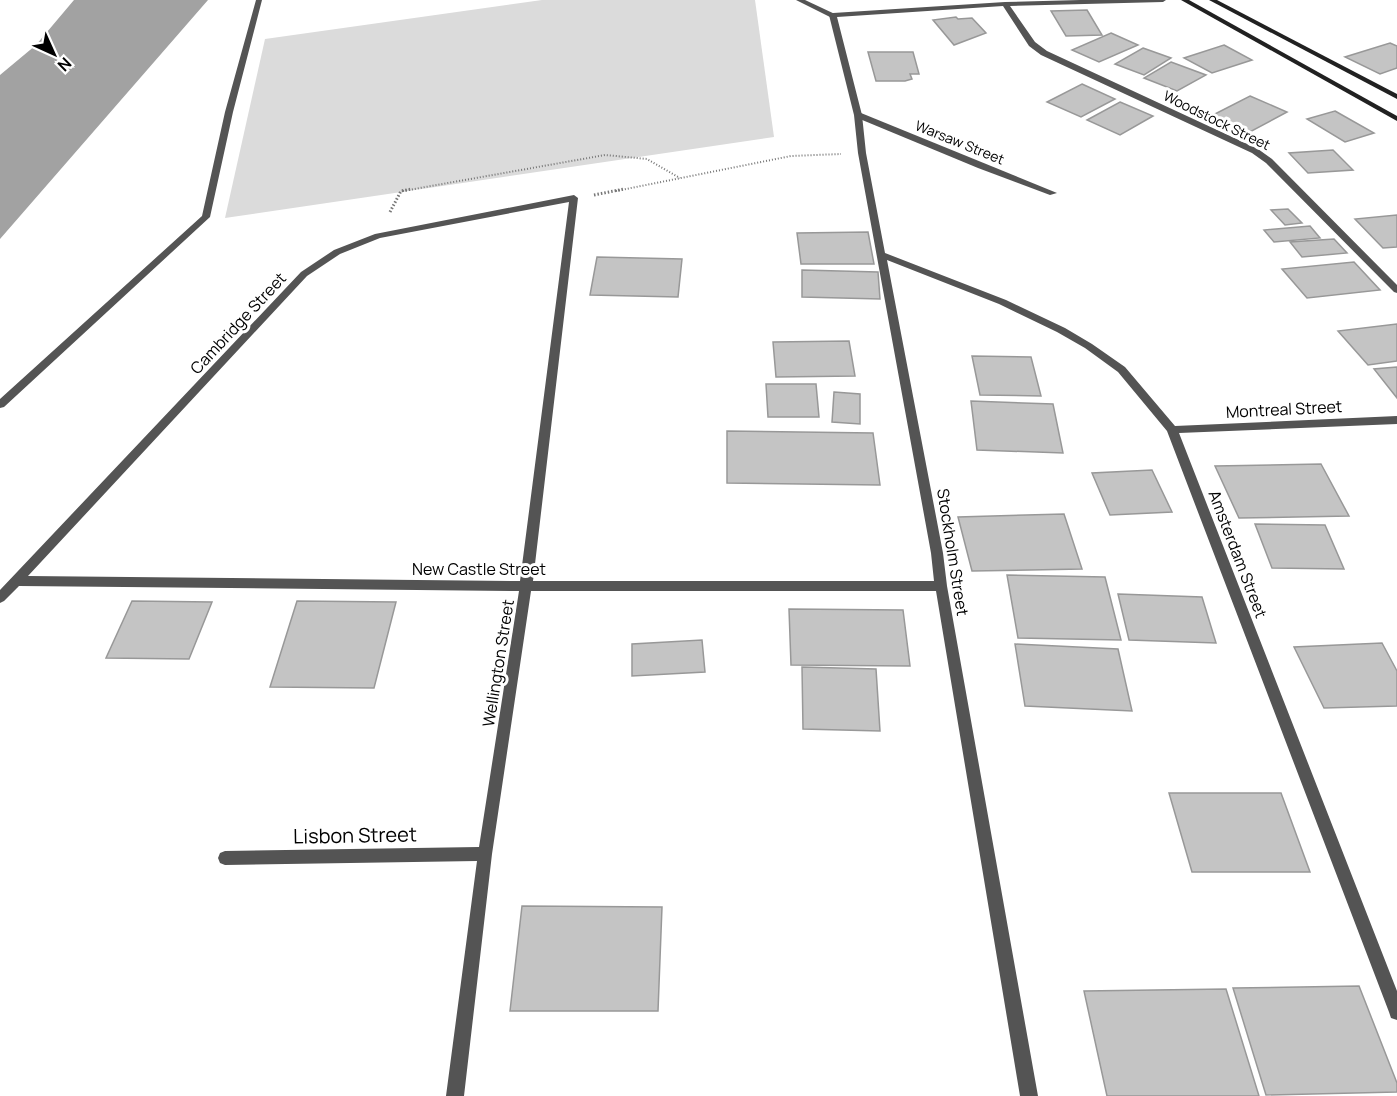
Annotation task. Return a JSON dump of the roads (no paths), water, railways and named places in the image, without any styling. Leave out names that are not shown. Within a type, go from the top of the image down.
[{"type":"street","points":[[0,405],[206,218],[229,112],[259,0]]},
{"type":"street","points":[[799,0],[833,15],[1005,4],[1163,0]]},
{"type":"street","points":[[1184,0],[1397,119]]},
{"type":"street","points":[[1212,0],[1397,97]]},
{"type":"street","name":"Woodstock Street","points":[[1005,4],[1032,44],[1044,53],[1255,151],[1269,161],[1397,290]]},
{"type":"street","name":"Stockholm Street","points":[[833,15],[858,115],[862,153],[938,553],[941,586],[1029,1096]]},
{"type":"street","name":"Warsaw Street","points":[[858,115],[1053,193]]},
{"type":"street","name":"Cambridge Street","points":[[0,598],[304,274],[337,252],[378,236],[574,198]]},
{"type":"street","name":"Wellington Street","points":[[455,1096],[485,854],[526,586],[574,198]]},
{"type":"street","name":"Amsterdam Street","points":[[882,255],[996,300],[1060,330],[1117,365],[1172,430],[1397,1012]]},
{"type":"street","name":"Montreal Street","points":[[1172,430],[1397,420]]},
{"type":"street","name":"New Castle Street","points":[[17,581],[526,586],[941,586]]},
{"type":"street","name":"Lisbon Street","points":[[225,858],[485,854]]}]
